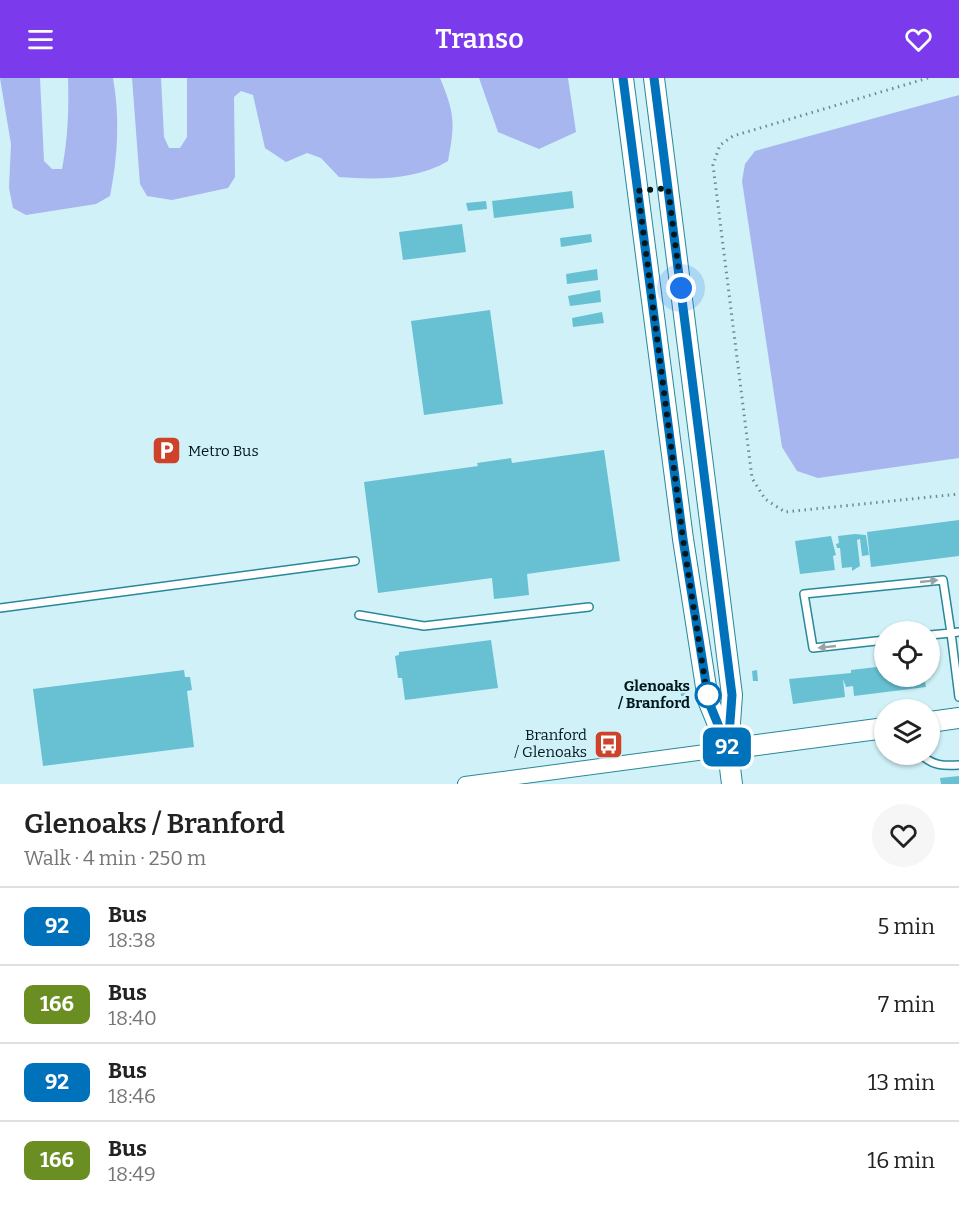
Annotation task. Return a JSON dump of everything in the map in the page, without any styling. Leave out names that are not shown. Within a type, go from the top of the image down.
[{"type":"main road","points":[[623,78],[683,539],[706,688],[728,749]]},
{"type":"main road","points":[[654,78],[730,683],[728,749],[732,784]]},
{"type":"main road","points":[[638,191],[668,188]]},
{"type":"main road","points":[[940,721],[959,718]]},
{"type":"main road","points":[[728,749],[874,729]]},
{"type":"street","points":[[465,784],[728,749]]},
{"type":"lane","points":[[0,608],[354,561]]},
{"type":"lane","points":[[874,641],[813,648],[804,594],[943,580],[955,632],[959,697]]},
{"type":"lane","points":[[359,615],[424,626],[589,607]]},
{"type":"lane","points":[[940,634],[955,632]]},
{"type":"lane","points":[[939,765],[959,765]]},
{"type":"path","points":[[928,78],[733,136],[720,145],[713,165],[752,478],[765,499],[785,512],[959,494]]},
{"type":"water","points":[[0,78],[40,78],[44,161],[52,169],[62,169],[68,124],[68,78],[113,78],[117,107],[117,137],[110,196],[96,204],[26,215],[13,208],[9,188],[11,144]]},
{"type":"water","points":[[132,78],[161,78],[164,137],[169,148],[180,148],[187,137],[187,78],[440,78],[449,101],[452,119],[448,161],[423,172],[409,175],[367,178],[339,177],[321,158],[307,153],[286,162],[265,148],[253,95],[241,91],[234,97],[235,177],[228,188],[172,200],[147,196],[140,184]]},
{"type":"water","points":[[479,78],[568,78],[576,132],[539,149],[498,132]]},
{"type":"water","points":[[959,95],[959,458],[818,478],[797,471],[782,447],[742,181],[745,164],[755,151]]},
{"type":"building","points":[[572,191],[574,208],[494,218],[492,201]]},
{"type":"building","points":[[486,201],[487,209],[468,211],[466,203]]},
{"type":"building","points":[[462,224],[466,252],[403,260],[399,232]]},
{"type":"building","points":[[591,234],[592,242],[561,247],[560,238]]},
{"type":"building","points":[[597,269],[598,280],[567,284],[566,274]]},
{"type":"building","points":[[600,290],[601,302],[570,306],[568,296]]},
{"type":"building","points":[[490,310],[503,404],[424,415],[411,321]]},
{"type":"building","points":[[602,312],[604,323],[573,327],[572,318]]},
{"type":"building","points":[[604,450],[620,561],[527,574],[529,595],[494,599],[492,578],[378,593],[364,482],[478,466],[477,463],[511,458],[512,463]]},
{"type":"building","points":[[959,520],[959,556],[871,567],[867,532]]},
{"type":"building","points":[[866,535],[869,555],[862,556],[860,539],[857,540],[860,566],[852,571],[852,567],[842,568],[840,548],[837,548],[836,544],[839,543],[838,536]]},
{"type":"building","points":[[831,536],[836,555],[833,556],[835,570],[800,574],[795,541]]},
{"type":"building","points":[[491,640],[498,688],[405,700],[402,678],[398,678],[395,656],[399,655],[399,652]]},
{"type":"building","points":[[874,667],[874,687],[926,687],[854,696],[853,686],[846,687],[843,679],[845,697],[793,704],[789,679],[851,673],[851,670]]},
{"type":"building","points":[[184,670],[185,677],[190,677],[192,690],[187,691],[194,747],[43,766],[33,689]]},
{"type":"building","points":[[757,670],[758,681],[753,681],[752,671]]},
{"type":"building","points":[[680,685],[684,685],[686,696],[681,696]]},
{"type":"building","points":[[959,776],[959,784],[941,784],[940,778]]},
{"type":"bus line","name":"92","points":[[623,78],[683,539],[708,700],[728,749],[732,695],[654,78]]},
{"type":"place","name":"Metro Bus","points":[[167,451]]},
{"type":"place","name":"Glenoaks / Branford","points":[[708,695]]},
{"type":"place","name":"Branford / Glenoaks","points":[[608,744]]},
{"type":"route","points":[[681,288],[668,188],[638,191],[683,539],[708,700],[708,695]]}]
